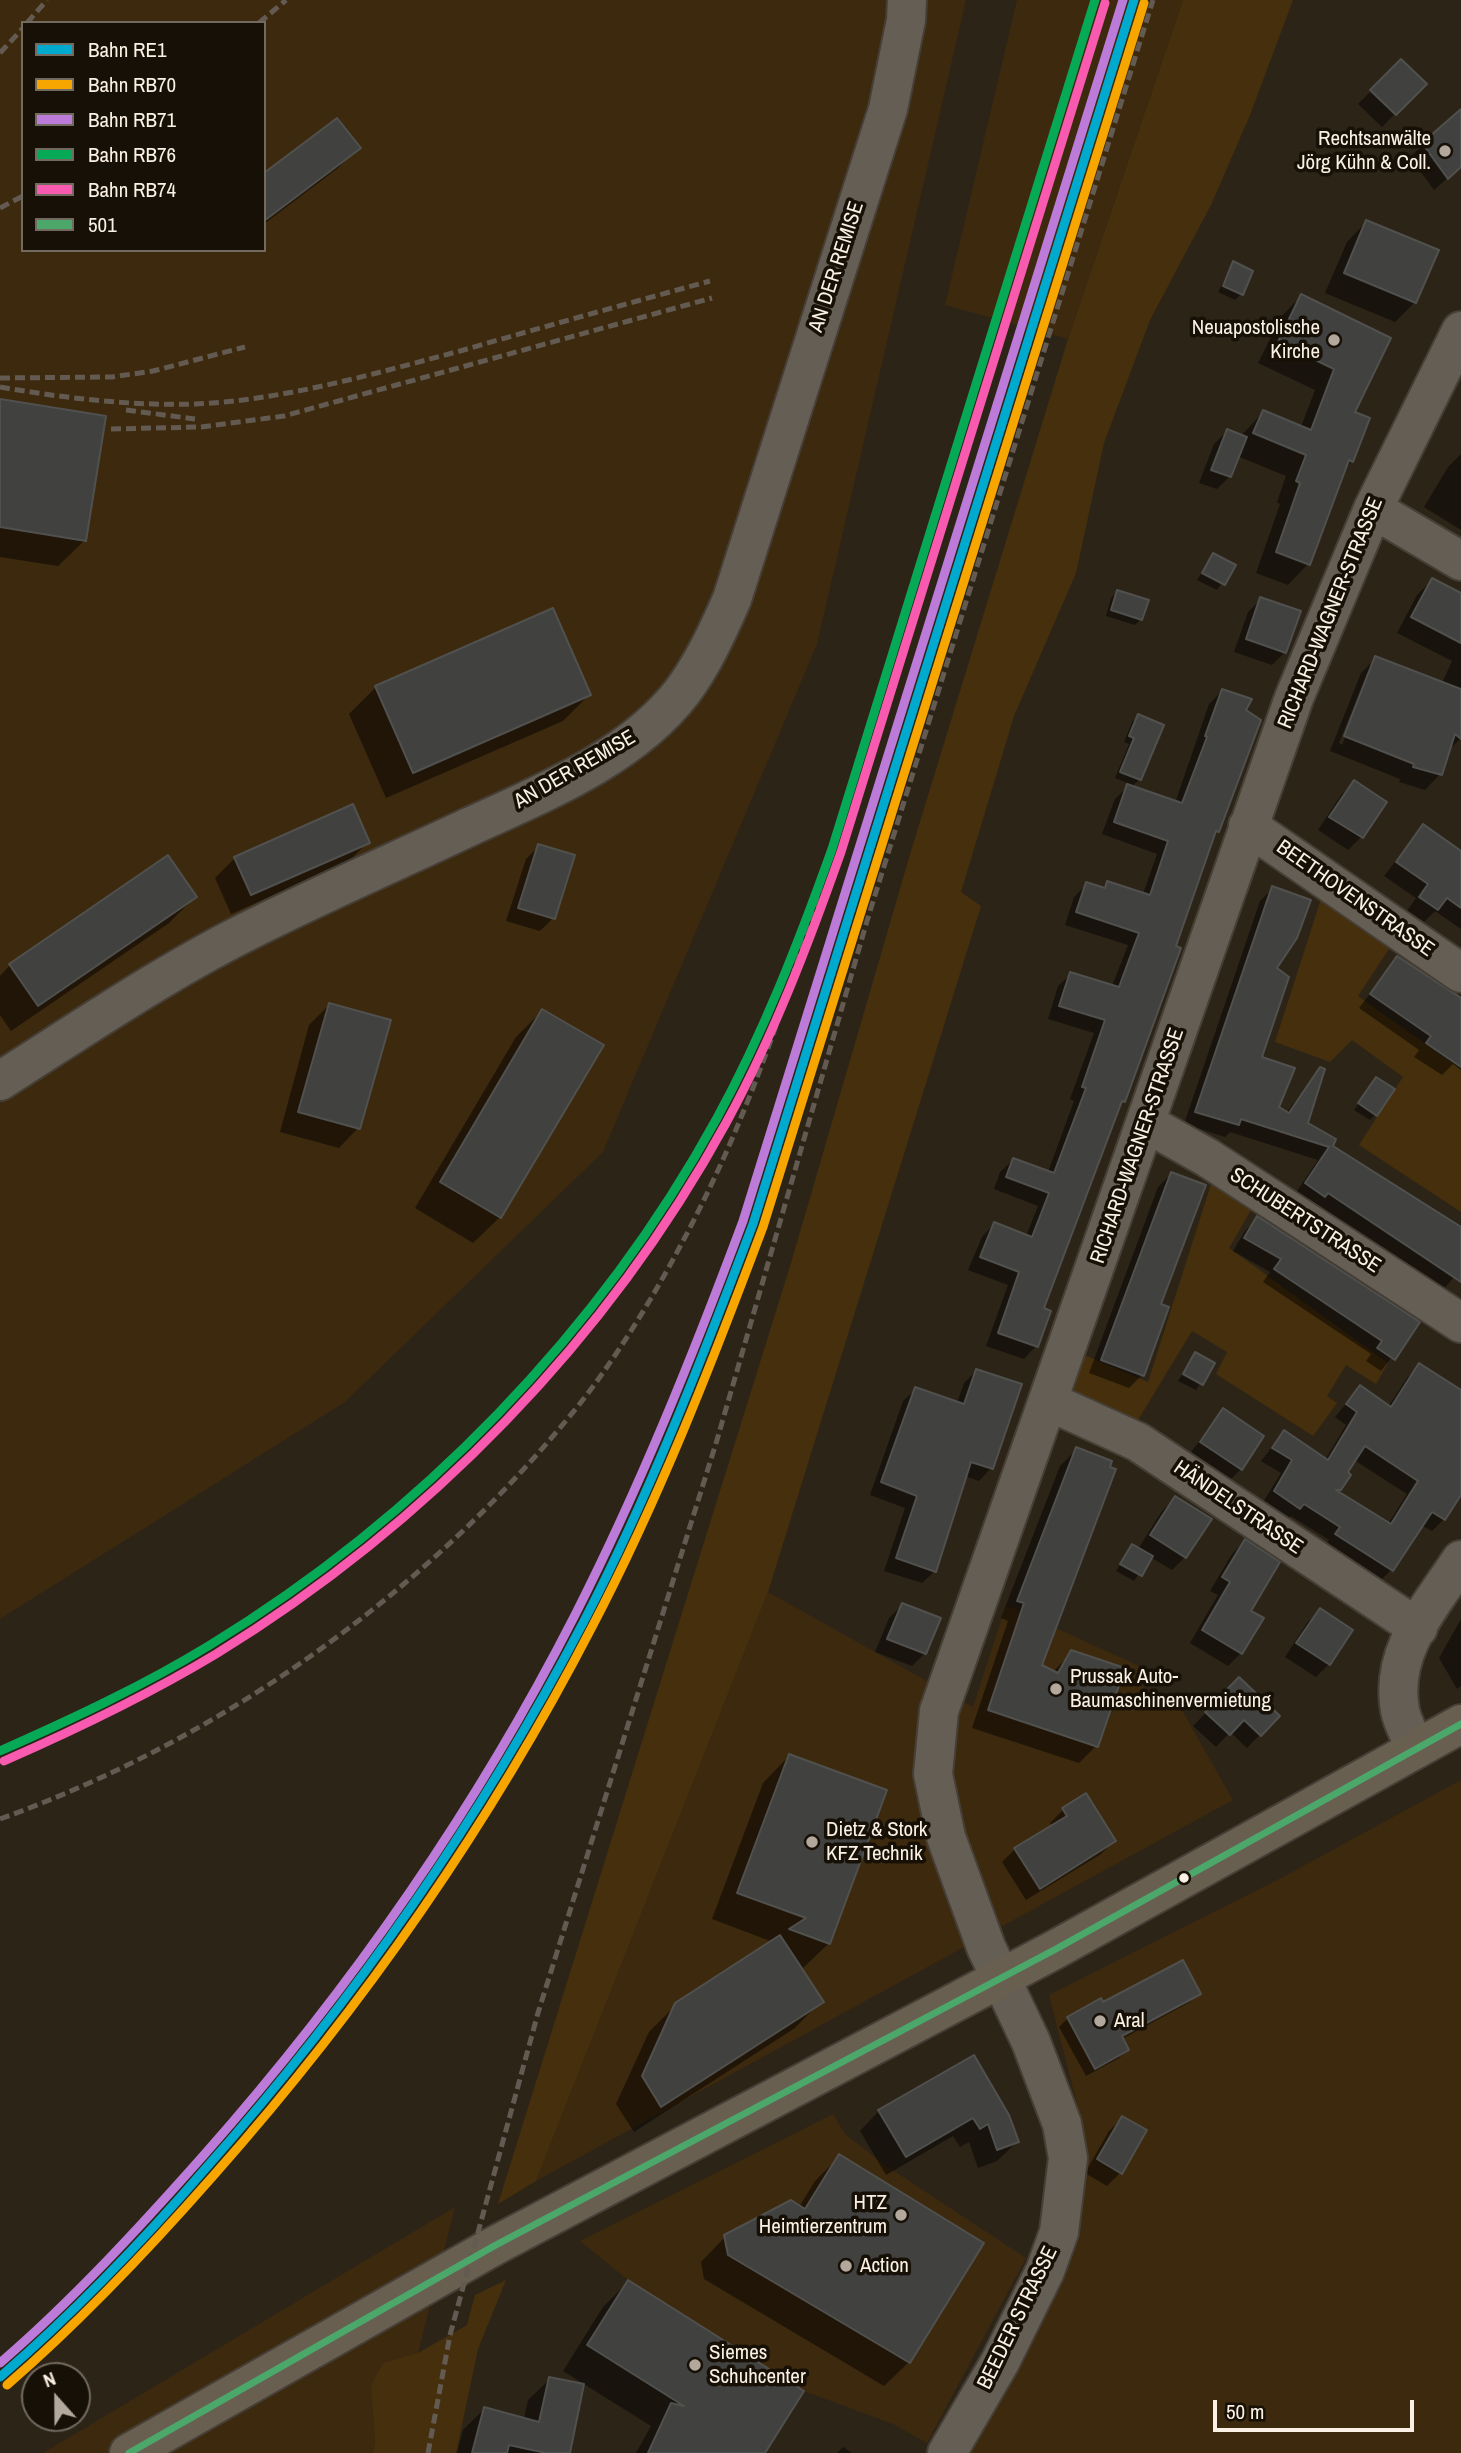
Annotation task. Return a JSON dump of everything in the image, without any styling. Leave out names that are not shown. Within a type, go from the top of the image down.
[{"type":"main road","points":[[129,2453],[494,2246],[1245,1847],[1461,1724]]},
{"type":"street","name":"AN DER REMISE","points":[[0,1081],[163,976],[258,926],[540,794],[612,754],[650,725],[681,693],[712,645],[736,586],[888,109],[906,20],[907,0]]},
{"type":"street","name":"RICHARD-WAGNER-STRASSE","points":[[1001,1978],[976,1923],[946,1837],[933,1774],[934,1744],[950,1677],[1050,1402],[1294,698],[1373,509],[1461,331]]},
{"type":"street","points":[[1373,509],[1461,561]]},
{"type":"street","name":"BEETHOVENSTRASSE","points":[[1248,826],[1461,973]]},
{"type":"street","name":"SCHUBERTSTRASSE","points":[[1146,1123],[1208,1158],[1461,1323]]},
{"type":"street","name":"HÄNDELSTRASSE","points":[[1050,1402],[1138,1442],[1418,1628]]},
{"type":"street","points":[[1416,1749],[1400,1711],[1397,1673],[1402,1654],[1461,1560]]},
{"type":"street","name":"BEEDER STRASSE","points":[[947,2453],[1000,2362],[1045,2271],[1059,2232],[1068,2158],[1062,2124],[1047,2083],[1001,1978]]},
{"type":"shaded area","points":[[0,0],[966,0],[817,644],[603,1152],[345,1402],[0,1619]]},
{"type":"shaded area","points":[[1017,0],[1183,0],[1068,339],[945,305]]},
{"type":"shaded area","points":[[1183,0],[1293,0],[1250,115],[1211,205],[1150,320],[1104,443],[1076,573],[1014,716],[961,892],[981,906],[768,1592],[536,2181],[498,2204],[791,1263],[911,851],[1068,339]]},
{"type":"shaded area","points":[[1321,899],[1391,946],[1358,996],[1461,1069],[1461,1212],[1359,1145],[1403,1077],[1352,1040],[1330,1062],[1275,1042]]},
{"type":"shaded area","points":[[1213,1178],[1254,1205],[1229,1248],[1388,1363],[1376,1384],[1346,1365],[1327,1396],[1337,1403],[1313,1436],[1216,1374],[1227,1352],[1192,1331],[1135,1425],[1067,1393],[1082,1354],[1148,1382]]},
{"type":"shaded area","points":[[768,1592],[973,1707],[1006,1605],[1141,1667],[1138,1684],[1183,1712],[1233,1800],[536,2181]]},
{"type":"shaded area","points":[[1461,1780],[1461,2453],[954,2453],[1083,2163],[1077,2104],[1049,1995],[1283,1877]]},
{"type":"shaded area","points":[[833,2114],[845,2134],[885,2165],[1026,2258],[927,2443],[893,2424],[804,2391],[628,2280],[580,2241]]},
{"type":"shaded area","points":[[455,2207],[418,2353],[384,2363],[371,2385],[375,2442],[373,2453],[43,2453],[78,2432],[91,2432],[91,2424]]},
{"type":"shaded area","points":[[506,2280],[478,2349],[456,2453],[373,2453],[375,2442],[371,2385],[383,2363],[418,2353],[467,2325],[475,2295]]},
{"type":"building","points":[[1401,59],[1427,84],[1396,115],[1370,90]]},
{"type":"building","name":"Rechtsanwälte Jörg Kühn & Coll.","points":[[1461,109],[1461,167],[1448,179],[1422,143]]},
{"type":"building","points":[[337,118],[361,148],[266,219],[266,171]]},
{"type":"building","points":[[1366,220],[1439,250],[1416,303],[1344,273]]},
{"type":"building","points":[[1233,261],[1253,271],[1243,295],[1223,286]]},
{"type":"building","points":[[1301,294],[1391,338],[1355,412],[1370,418],[1353,462],[1349,460],[1310,565],[1276,552],[1300,483],[1296,481],[1306,455],[1253,433],[1263,410],[1311,430],[1334,369],[1278,342]]},
{"type":"building","points":[[0,399],[106,416],[86,541],[0,527]]},
{"type":"building","points":[[1227,429],[1247,437],[1231,477],[1211,470]]},
{"type":"building","points":[[1213,553],[1236,565],[1225,585],[1202,573]]},
{"type":"building","points":[[1432,578],[1461,593],[1461,643],[1411,617]]},
{"type":"building","points":[[1117,590],[1149,600],[1142,620],[1111,610]]},
{"type":"building","points":[[1260,597],[1301,611],[1286,653],[1246,639]]},
{"type":"building","points":[[553,608],[591,695],[413,773],[375,686]]},
{"type":"building","points":[[1375,656],[1461,689],[1461,739],[1455,734],[1442,775],[1413,767],[1414,764],[1344,736]]},
{"type":"building","points":[[1222,689],[1252,699],[1246,710],[1261,720],[1219,832],[1216,831],[1176,946],[1181,948],[1125,1102],[1122,1101],[1044,1308],[1051,1311],[1038,1347],[998,1333],[1019,1272],[980,1257],[994,1222],[1032,1237],[1049,1193],[1006,1177],[1013,1158],[1054,1173],[1086,1088],[1082,1087],[1105,1020],[1059,1006],[1070,972],[1119,987],[1139,933],[1076,912],[1086,882],[1105,888],[1107,881],[1150,895],[1168,841],[1114,822],[1127,784],[1182,803]]},
{"type":"building","points":[[1138,714],[1164,725],[1141,780],[1120,772],[1134,738],[1129,736]]},
{"type":"building","points":[[1354,780],[1387,802],[1363,838],[1329,817]]},
{"type":"building","points":[[353,804],[370,843],[251,895],[234,857]]},
{"type":"building","points":[[1423,824],[1461,851],[1461,908],[1447,898],[1438,910],[1419,897],[1428,884],[1396,862]]},
{"type":"building","points":[[538,844],[575,855],[555,919],[518,908]]},
{"type":"building","points":[[168,855],[197,897],[38,1006],[9,964]]},
{"type":"building","points":[[1272,886],[1311,900],[1297,938],[1277,968],[1289,977],[1262,1057],[1295,1068],[1279,1107],[1289,1113],[1320,1067],[1325,1069],[1308,1123],[1336,1139],[1333,1146],[1461,1227],[1461,1282],[1328,1193],[1325,1197],[1305,1183],[1329,1147],[1241,1119],[1239,1125],[1195,1112]]},
{"type":"building","points":[[1397,956],[1461,998],[1461,1067],[1426,1043],[1431,1036],[1370,994]]},
{"type":"building","points":[[329,1003],[391,1020],[360,1129],[298,1112]]},
{"type":"building","points":[[542,1009],[604,1045],[501,1218],[440,1182]]},
{"type":"building","points":[[1376,1077],[1395,1089],[1377,1116],[1358,1103]]},
{"type":"building","points":[[1171,1172],[1206,1185],[1161,1304],[1169,1307],[1144,1376],[1101,1360]]},
{"type":"building","points":[[1257,1216],[1420,1322],[1395,1360],[1377,1348],[1382,1341],[1274,1269],[1281,1259],[1244,1238]]},
{"type":"building","points":[[1195,1352],[1215,1363],[1203,1385],[1183,1374]]},
{"type":"building","points":[[1419,1363],[1461,1390],[1461,1495],[1445,1520],[1432,1512],[1393,1571],[1335,1534],[1340,1527],[1304,1504],[1300,1509],[1274,1491],[1292,1460],[1272,1448],[1284,1430],[1328,1460],[1357,1412],[1346,1404],[1360,1385],[1391,1407]],"holes":[[[1365,1446],[1418,1481],[1391,1524],[1336,1490],[1341,1490],[1351,1475],[1348,1472]]]},
{"type":"building","points":[[976,1369],[1022,1384],[993,1469],[971,1462],[936,1572],[896,1558],[917,1496],[881,1482],[915,1387],[964,1404]]},
{"type":"building","points":[[1223,1408],[1264,1436],[1242,1470],[1200,1442]]},
{"type":"building","points":[[1076,1447],[1112,1461],[1110,1467],[1116,1469],[1042,1665],[1058,1673],[1071,1650],[1125,1668],[1098,1747],[988,1710],[1024,1603],[1017,1601]]},
{"type":"building","points":[[1175,1496],[1212,1519],[1186,1558],[1150,1535]]},
{"type":"building","points":[[1245,1539],[1280,1562],[1251,1611],[1264,1618],[1242,1654],[1202,1630],[1230,1582],[1222,1577]]},
{"type":"building","points":[[1132,1544],[1153,1556],[1142,1576],[1120,1564]]},
{"type":"building","points":[[902,1603],[941,1618],[926,1654],[887,1639]]},
{"type":"building","points":[[1320,1608],[1353,1630],[1330,1665],[1296,1643]]},
{"type":"building","points":[[1239,1677],[1280,1716],[1261,1736],[1244,1720],[1230,1735],[1205,1712]]},
{"type":"building","name":"Dietz & Stork KFZ Technik","points":[[789,1754],[887,1790],[830,1944],[789,1929],[806,1918],[737,1893]]},
{"type":"building","points":[[1086,1793],[1116,1841],[1040,1889],[1014,1848],[1067,1816],[1062,1808]]},
{"type":"building","points":[[780,1935],[824,2002],[661,2107],[642,2076],[675,2003]]},
{"type":"building","points":[[1183,1960],[1201,1994],[1122,2036],[1129,2050],[1095,2069],[1067,2017],[1101,1998],[1103,2002]]},
{"type":"building","points":[[974,2055],[1009,2115],[1019,2142],[997,2150],[988,2124],[980,2129],[973,2118],[906,2157],[878,2110]]},
{"type":"building","points":[[1122,2116],[1147,2130],[1122,2174],[1097,2159]]},
{"type":"building","name":"Action","points":[[839,2154],[984,2243],[910,2363],[728,2255],[724,2235],[791,2200],[805,2209]]},
{"type":"building","points":[[628,2280],[804,2391],[765,2453],[648,2453],[671,2403],[684,2406],[587,2345]]},
{"type":"building","points":[[549,2377],[584,2384],[570,2453],[546,2453],[509,2445],[507,2453],[472,2453],[484,2407],[539,2422]]},
{"type":"railway","points":[[29,21],[47,0]]},
{"type":"railway","points":[[261,21],[286,0]]},
{"type":"railway","points":[[428,2453],[450,2335],[538,2013],[717,1440],[867,921],[1153,0]]},
{"type":"railway","points":[[0,53],[21,30]]},
{"type":"railway","points":[[0,208],[21,197]]},
{"type":"railway","points":[[0,387],[73,398],[146,404],[229,402],[329,385],[710,281]]},
{"type":"railway","points":[[111,429],[201,427],[284,416],[712,298]]},
{"type":"railway","points":[[0,378],[112,377],[153,371],[245,347]]},
{"type":"railway","points":[[126,410],[195,419]]},
{"type":"railway","points":[[0,1819],[83,1786],[164,1747],[242,1702],[317,1652],[389,1596],[457,1537],[520,1473],[578,1406],[602,1375],[648,1304],[690,1228],[727,1151],[758,1076],[786,997],[847,797]]},
{"type":"rail line","name":"RB76","points":[[0,1751],[107,1701],[185,1660],[287,1595],[361,1539],[431,1479],[498,1414],[560,1345],[618,1273],[670,1197],[717,1118],[750,1053],[794,952],[832,849],[1095,0]]},
{"type":"rail line","name":"RB71","points":[[0,2363],[79,2289],[179,2183],[257,2093],[358,1964],[452,1829],[495,1759],[536,1688],[599,1567],[665,1420],[743,1221],[1123,0]]},
{"type":"rail line","name":"RE1","points":[[0,2377],[81,2302],[182,2196],[313,2040],[363,1974],[411,1907],[501,1768],[583,1623],[631,1525],[674,1426],[753,1224],[1134,0]]},
{"type":"rail line","name":"RB74","points":[[4,1761],[112,1711],[216,1654],[293,1603],[368,1547],[439,1486],[505,1421],[568,1352],[626,1279],[679,1203],[726,1123],[759,1057],[803,956],[841,852],[1105,3]]},
{"type":"rail line","name":"RB70","points":[[7,2385],[88,2310],[189,2203],[269,2112],[371,1981],[420,1913],[510,1773],[592,1627],[640,1530],[684,1430],[763,1227],[1144,3]]},
{"type":"transit line","name":"501","points":[[129,2453],[494,2246],[1056,1949],[1461,1724]]},
{"type":"place","name":"Rechtsanwälte Jörg Kühn & Coll.","points":[[1445,151]]},
{"type":"place","name":"Neuapostolische Kirche","points":[[1334,340]]},
{"type":"place","name":"Prussak Auto- Baumaschinenvermietung","points":[[1056,1689]]},
{"type":"place","name":"Dietz & Stork KFZ Technik","points":[[812,1842]]},
{"type":"place","name":"Aral","points":[[1100,2021]]},
{"type":"place","name":"HTZ Heimtierzentrum","points":[[901,2215]]},
{"type":"place","name":"Action","points":[[846,2266]]},
{"type":"place","name":"Siemes Schuhcenter","points":[[695,2365]]}]
